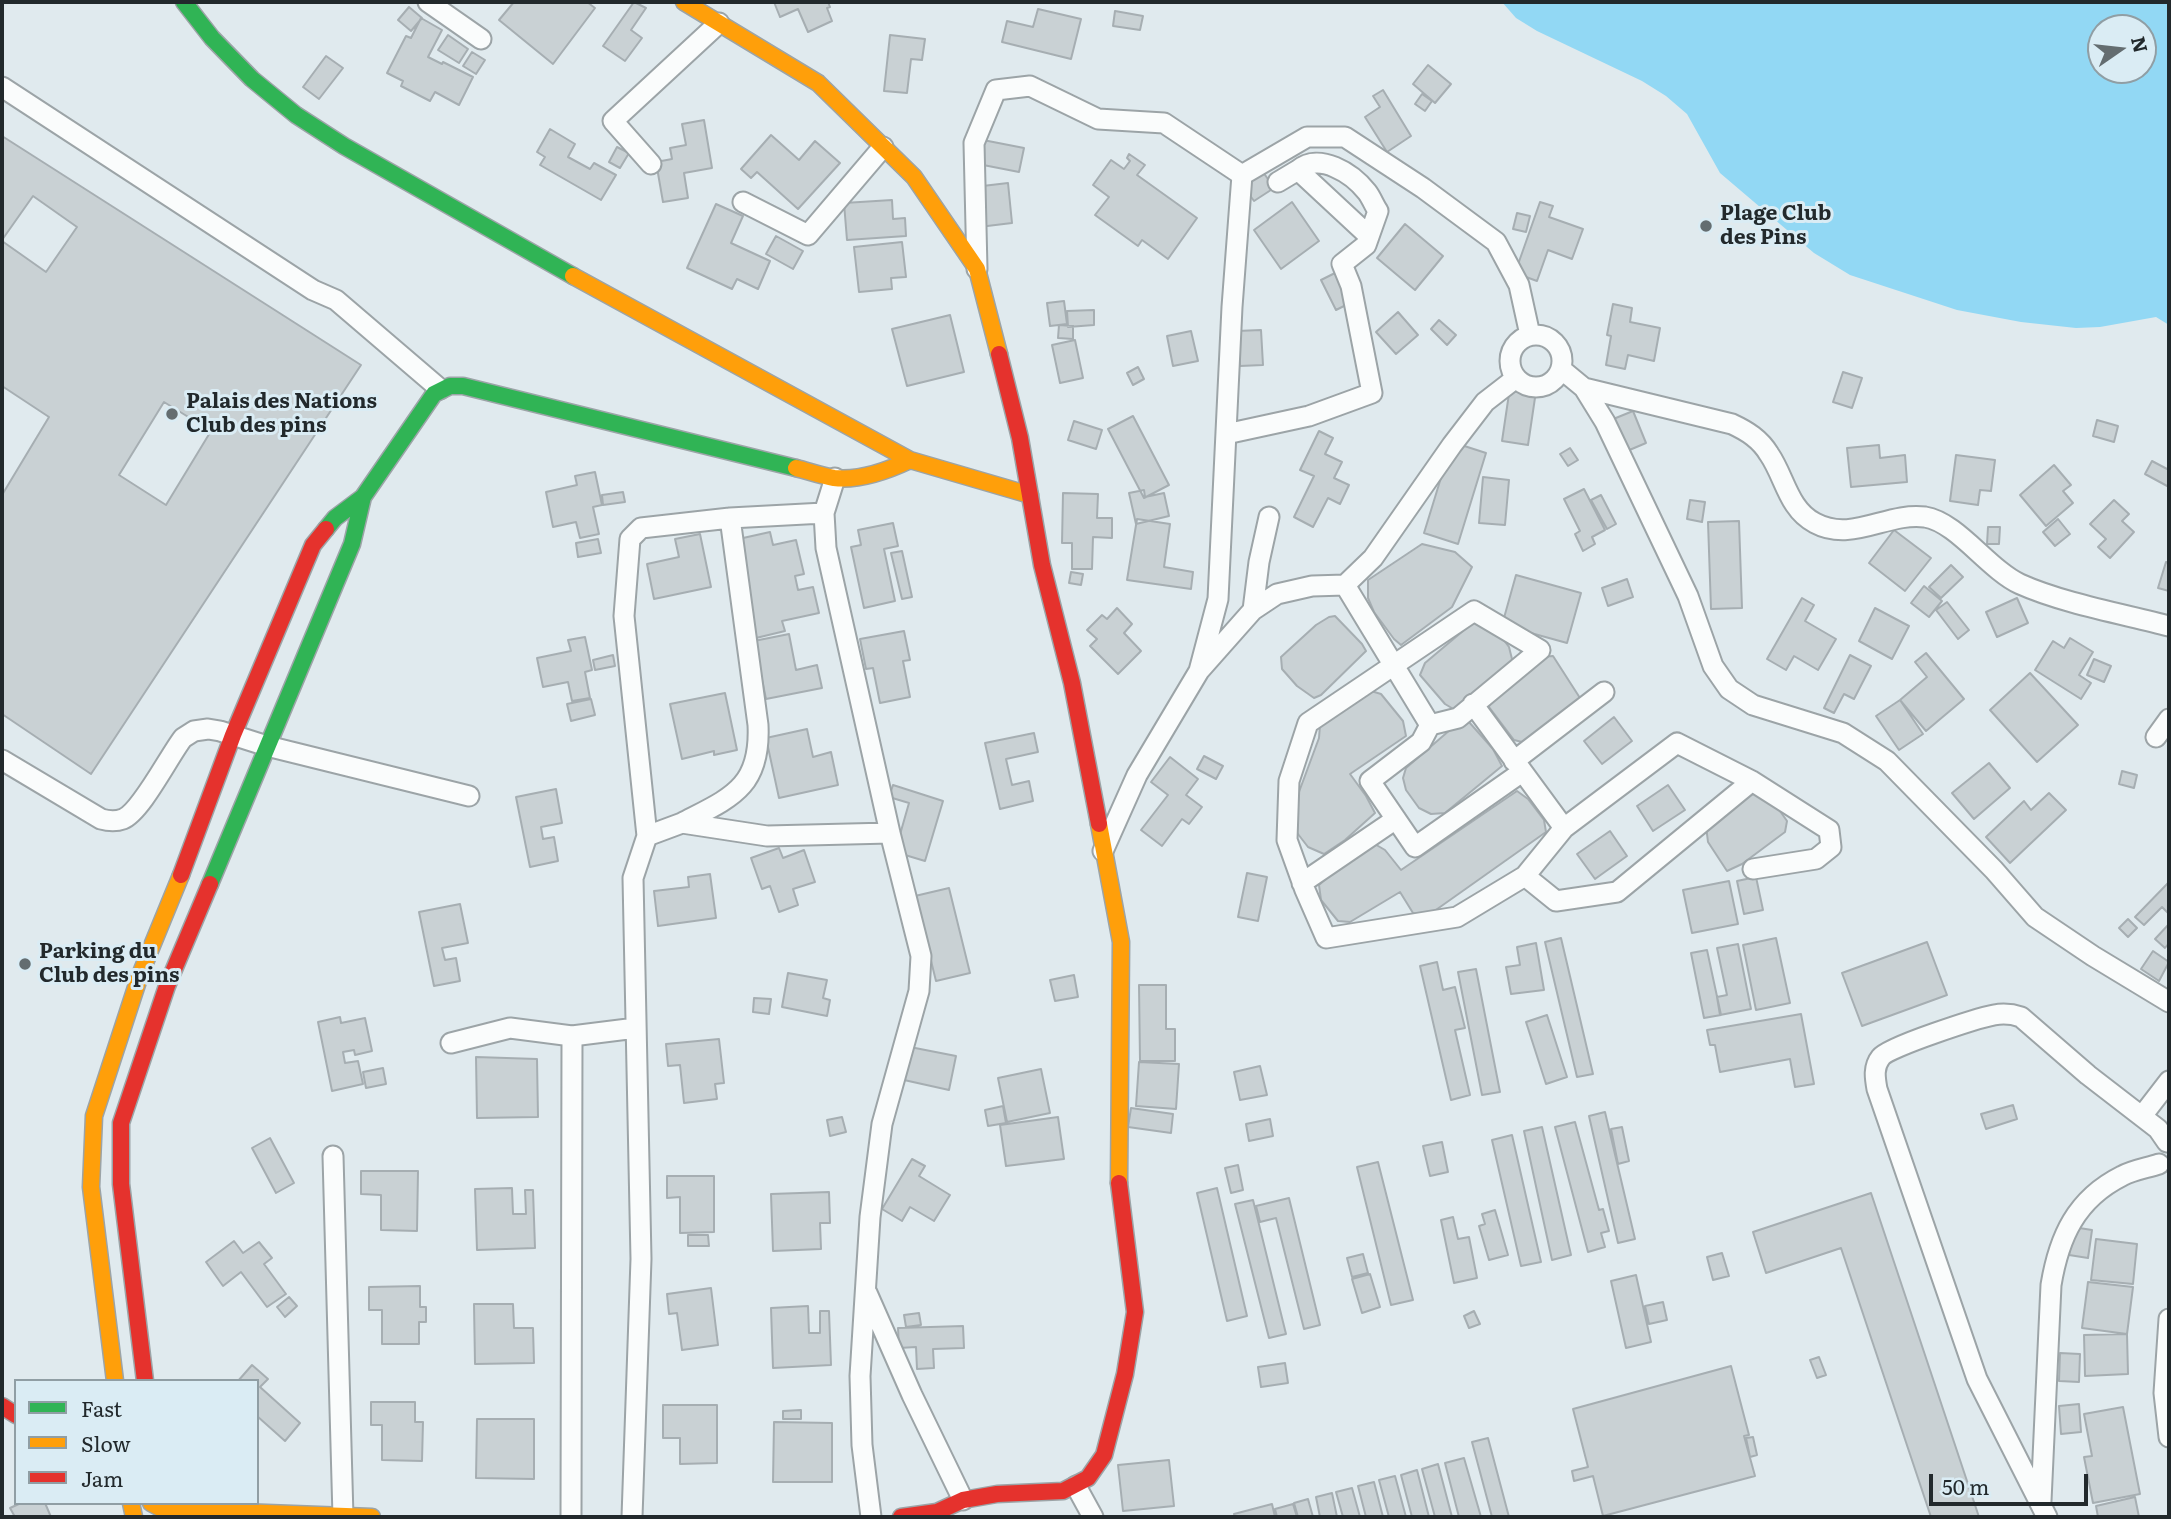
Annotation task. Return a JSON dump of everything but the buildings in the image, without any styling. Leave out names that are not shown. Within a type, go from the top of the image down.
[{"type":"street","points":[[184,2],[212,38],[252,79],[296,115],[344,146],[579,279],[910,460],[1030,495]]},
{"type":"street","points":[[428,2],[481,39]]},
{"type":"street","points":[[684,2],[818,83],[914,177],[976,269]]},
{"type":"street","points":[[651,164],[613,121],[719,23]]},
{"type":"street","points":[[901,1517],[937,1512],[963,1500],[997,1494],[1049,1493],[1076,1486],[1097,1468],[1104,1455],[1125,1374],[1135,1312],[1119,1180],[1121,942],[1072,684],[1042,565],[1020,438],[976,269],[974,143],[996,90],[1030,86],[1098,119],[1164,123],[1242,175]]},
{"type":"street","points":[[2,87],[313,290],[336,300],[440,389]]},
{"type":"street","points":[[1242,175],[1307,136],[1345,137],[1423,188],[1496,242],[1519,285],[1530,335]]},
{"type":"street","points":[[743,202],[808,235],[883,147]]},
{"type":"street","points":[[1226,434],[1308,416],[1372,393],[1351,286],[1342,264],[1366,245],[1378,211],[1366,191],[1349,175],[1322,162],[1302,166],[1278,182]]},
{"type":"street","points":[[1298,170],[1369,236]]},
{"type":"street","points":[[1199,671],[1218,599],[1242,175]]},
{"type":"street","points":[[1539,334],[1556,343],[1563,360],[1561,369],[1549,384],[1531,387],[1516,378],[1510,361],[1511,352],[1515,344],[1530,335],[1539,334]]},
{"type":"street","points":[[1561,369],[1584,388],[1605,422],[1688,596],[1713,666],[1729,690],[1753,705],[1843,733],[1887,761],[1994,870],[2035,917],[2092,956],[2169,1002]]},
{"type":"street","points":[[1103,851],[1137,775],[1199,671],[1253,610],[1277,594],[1312,586],[1345,585],[1373,558],[1485,402],[1516,378]]},
{"type":"street","points":[[145,1379],[121,1184],[121,1123],[167,986],[267,746],[313,545],[335,518],[363,497],[434,394],[450,386],[463,386],[835,478],[882,473],[910,460]]},
{"type":"street","points":[[1584,388],[1732,424],[1747,431],[1770,455],[1793,503],[1802,514],[1825,528],[1851,530],[1925,517],[1949,527],[1998,570],[2018,583],[2039,592],[2169,626]]},
{"type":"street","points":[[835,478],[824,513],[826,548],[890,833],[921,956],[919,991],[882,1124],[870,1217],[860,1411],[871,1517]]},
{"type":"street","points":[[115,1379],[91,1187],[94,1116],[140,975],[189,856],[233,735],[352,544],[363,497]]},
{"type":"street","points":[[632,1517],[641,1259],[633,878],[648,836],[624,616],[630,539],[641,528],[730,518],[824,513]]},
{"type":"street","points":[[1253,610],[1259,562],[1269,517]]},
{"type":"street","points":[[648,836],[682,823],[727,800],[750,775],[756,759],[758,725],[730,518]]},
{"type":"street","points":[[1345,585],[1430,725]]},
{"type":"street","points":[[1604,692],[1518,767],[1415,847],[1370,781],[1421,742],[1430,725],[1458,718],[1540,650],[1474,611],[1308,723],[1289,781],[1287,841],[1326,938],[1457,917],[1525,876],[1564,828],[1677,743],[1752,781],[1829,831],[1831,847],[1816,859],[1753,869]]},
{"type":"street","points":[[1473,704],[1564,828]]},
{"type":"street","points":[[2156,737],[2169,719]]},
{"type":"street","points":[[2,760],[101,819],[116,821],[135,810],[183,738],[208,729],[469,796]]},
{"type":"street","points":[[1525,876],[1556,901],[1617,892],[1752,781]]},
{"type":"street","points":[[1302,883],[1396,819]]},
{"type":"street","points":[[682,823],[767,836],[890,833]]},
{"type":"street","points":[[2010,1013],[2021,1017],[2088,1075],[2158,1129],[2168,1141],[2159,1151],[2164,1170],[2124,1175],[2101,1189],[2081,1207],[2064,1234],[2056,1255],[2051,1285],[2044,1510],[1977,1379],[1877,1089],[1874,1072],[1881,1056],[1897,1047],[1993,1015],[2010,1013]]},
{"type":"street","points":[[451,1043],[510,1028],[572,1036],[636,1028]]},
{"type":"street","points":[[571,1517],[572,1036]]},
{"type":"street","points":[[2141,1116],[2169,1081]]},
{"type":"street","points":[[332,1156],[342,1517]]},
{"type":"street","points":[[865,1289],[963,1500]]},
{"type":"street","points":[[2169,1319],[2164,1393],[2169,1437]]},
{"type":"street","points":[[1076,1486],[1093,1517]]},
{"type":"street","points":[[160,1508],[372,1517]]},
{"type":"water","points":[[1502,2],[2169,2],[2169,325],[2156,317],[2100,327],[2076,328],[2021,322],[1957,310],[1850,275],[1814,253],[1720,173],[1687,114],[1666,96],[1642,81],[1537,31],[1516,18]]},
{"type":"traffic: fast","points":[[184,2],[212,38],[252,79],[296,115],[344,146],[573,276]]},
{"type":"traffic: fast","points":[[326,529],[335,518],[363,497],[434,394],[450,386],[463,386],[796,468]]},
{"type":"traffic: fast","points":[[210,884],[352,544],[363,497]]},
{"type":"traffic: slow","points":[[684,2],[818,83],[914,177],[977,269],[999,354]]},
{"type":"traffic: slow","points":[[573,276],[910,460],[1030,495]]},
{"type":"traffic: slow","points":[[796,468],[844,479],[863,477],[910,460]]},
{"type":"traffic: slow","points":[[1099,824],[1121,942],[1119,1183]]},
{"type":"traffic: slow","points":[[115,1379],[91,1187],[94,1116],[140,975],[181,875]]},
{"type":"traffic: slow","points":[[131,1505],[134,1517]]},
{"type":"traffic: slow","points":[[155,1505],[162,1509],[372,1517]]},
{"type":"traffic: jam","points":[[999,354],[1020,438],[1042,565],[1072,683],[1099,824]]},
{"type":"traffic: jam","points":[[181,875],[233,735],[313,545],[326,529]]},
{"type":"traffic: jam","points":[[145,1379],[121,1184],[121,1123],[167,986],[210,884]]},
{"type":"traffic: jam","points":[[901,1517],[937,1512],[963,1500],[997,1494],[1063,1491],[1088,1478],[1104,1455],[1125,1374],[1135,1312],[1119,1183]]},
{"type":"traffic: jam","points":[[2,1406],[14,1414]]},
{"type":"place","name":"Plage Club des Pins","points":[[1706,226]]},
{"type":"place","name":"Palais des Nations Club des pins","points":[[172,414]]},
{"type":"place","name":"Parking du Club des pins","points":[[25,964]]}]
